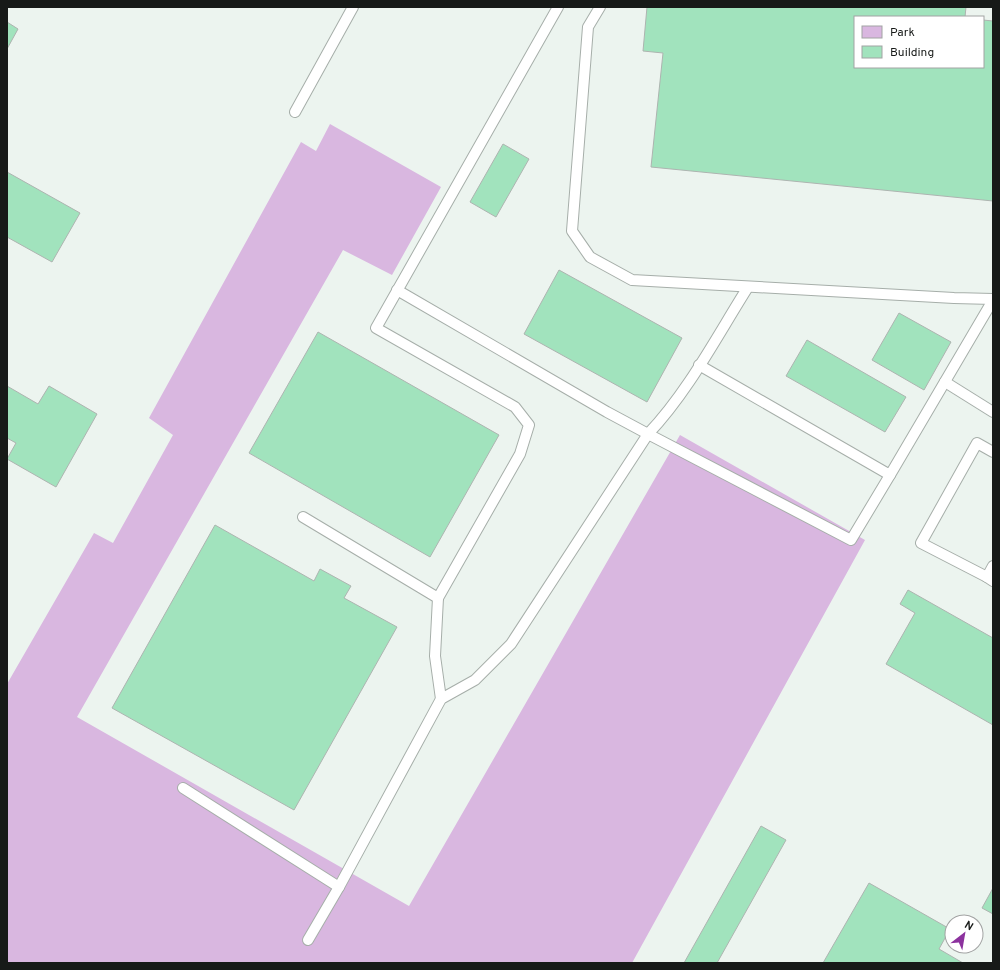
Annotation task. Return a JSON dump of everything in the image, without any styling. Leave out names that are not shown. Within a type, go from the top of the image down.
[{"type":"lane","points":[[295,112],[353,7]]},
{"type":"lane","points":[[441,699],[435,656],[438,598],[520,454],[529,426],[515,407],[376,328],[558,7]]},
{"type":"lane","points":[[397,290],[600,408],[851,540],[993,299],[632,280],[590,257],[572,231],[588,27],[600,7]]},
{"type":"lane","points":[[308,940],[339,887],[441,699],[475,680],[511,644],[648,434],[661,420],[699,365],[748,287]]},
{"type":"lane","points":[[699,365],[890,475]]},
{"type":"lane","points":[[945,382],[993,412]]},
{"type":"lane","points":[[993,452],[977,443],[921,543],[990,579],[993,566]]},
{"type":"lane","points":[[303,517],[438,598]]},
{"type":"lane","points":[[183,788],[339,887]]},
{"type":"green space","points":[[330,124],[441,187],[392,275],[343,250],[77,717],[409,906],[680,435],[865,540],[632,963],[7,963],[7,684],[94,533],[113,543],[173,435],[149,418],[301,142],[316,151]]},
{"type":"building","points":[[647,7],[966,7],[965,16],[854,16],[854,68],[984,68],[984,20],[993,21],[993,201],[651,167],[663,53],[643,51]]},
{"type":"building","points":[[7,22],[18,29],[7,49]]},
{"type":"building","points":[[503,144],[529,159],[496,217],[470,202]]},
{"type":"building","points":[[7,172],[80,213],[52,262],[7,237]]},
{"type":"building","points":[[559,270],[682,338],[647,402],[524,334]]},
{"type":"building","points":[[899,313],[951,342],[924,390],[872,360]]},
{"type":"building","points":[[318,332],[499,435],[430,557],[249,453]]},
{"type":"building","points":[[807,340],[906,397],[885,432],[786,376]]},
{"type":"building","points":[[7,386],[38,404],[49,386],[97,414],[56,487],[7,459],[16,443],[7,438]]},
{"type":"building","points":[[215,525],[314,581],[320,569],[351,586],[344,598],[397,627],[294,810],[112,708]]},
{"type":"building","points":[[908,590],[993,638],[993,725],[886,664],[915,613],[900,604]]},
{"type":"building","points":[[761,826],[786,840],[717,963],[684,963]]},
{"type":"building","points":[[869,883],[944,926],[944,940],[939,949],[944,952],[944,954],[948,954],[963,963],[823,963]]},
{"type":"building","points":[[993,888],[993,914],[982,908]]}]
